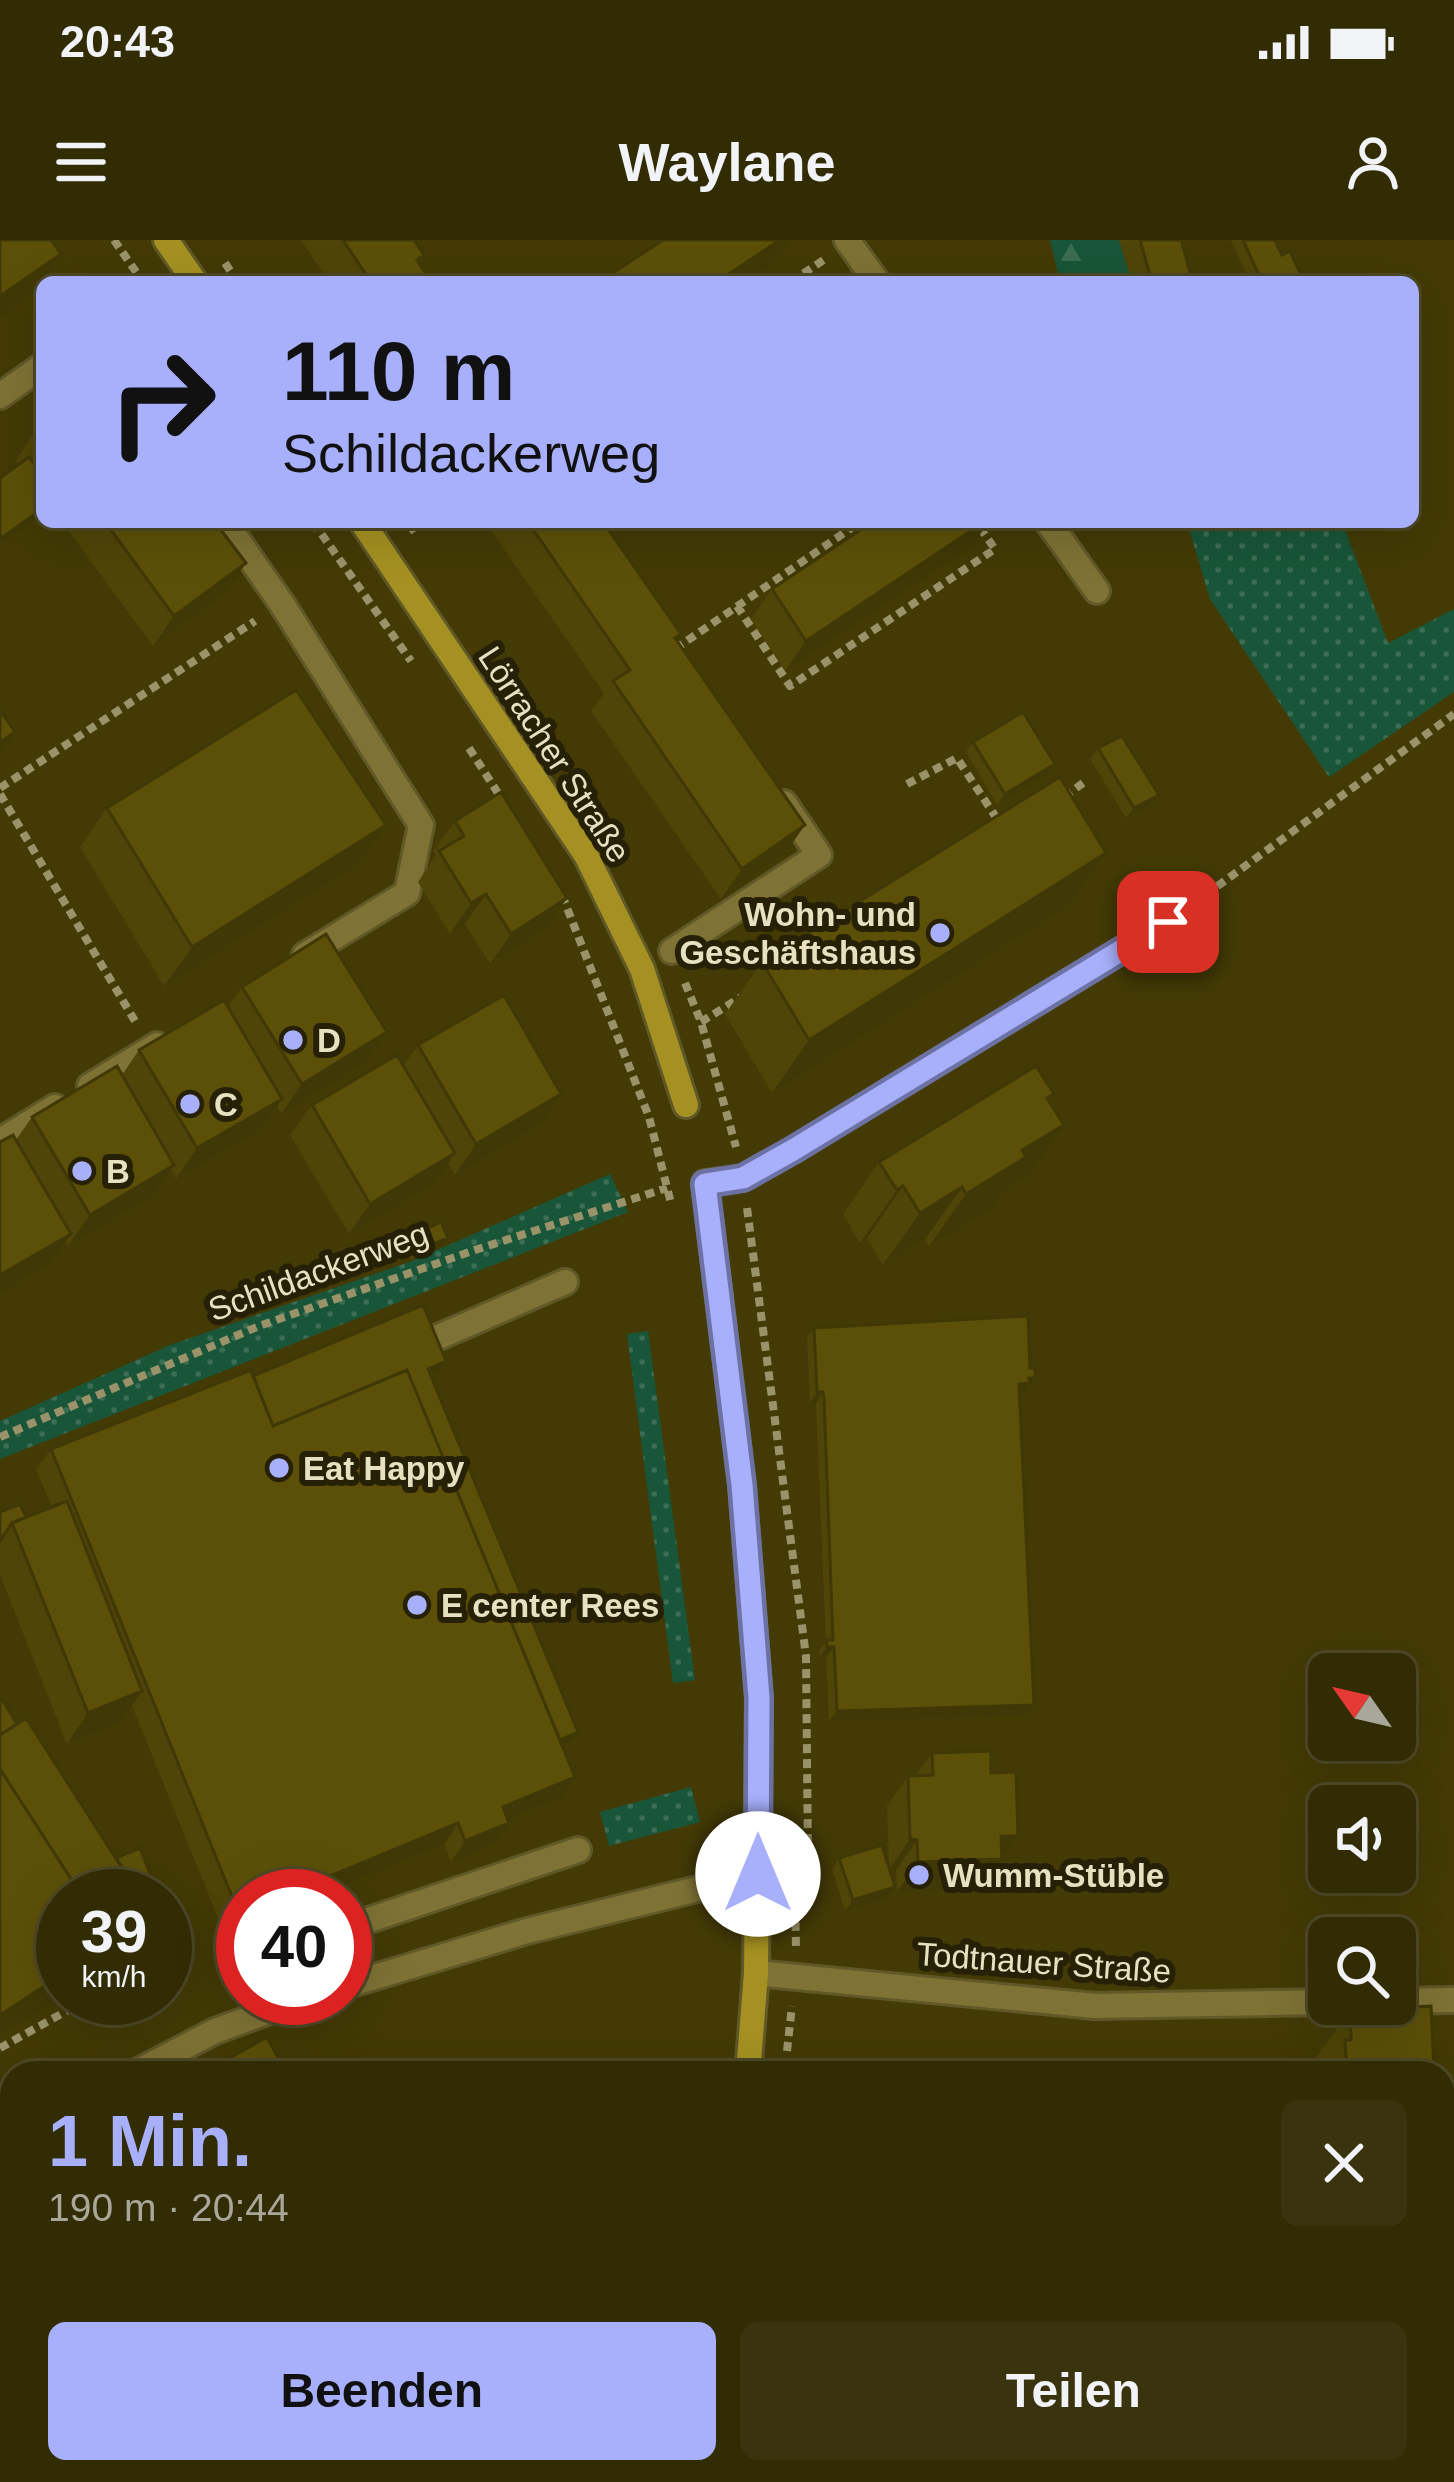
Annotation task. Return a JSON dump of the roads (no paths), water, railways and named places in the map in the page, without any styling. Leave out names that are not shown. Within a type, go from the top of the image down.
[{"type":"street","points":[[166,240],[191,276]]},
{"type":"street","points":[[847,240],[873,276]]},
{"type":"street","points":[[0,396],[36,370]]},
{"type":"street","points":[[228,528],[282,604],[421,825],[407,893],[289,965]]},
{"type":"street","name":"Lörracher Straße","points":[[366,528],[586,855],[642,969],[686,1105]]},
{"type":"street","points":[[1052,528],[1097,591]]},
{"type":"street","points":[[672,951],[818,855],[773,787]]},
{"type":"street","points":[[749,2061],[758,1874],[755,1651],[742,1485],[705,1184],[743,1178],[883,1098],[1168,922]]},
{"type":"street","points":[[0,1141],[161,1042]]},
{"type":"street","points":[[427,1342],[565,1282]]},
{"type":"street","points":[[372,1919],[578,1850]]},
{"type":"street","points":[[372,1978],[527,1930],[758,1874]]},
{"type":"street","name":"Todtnauer Straße","points":[[756,1973],[1095,2006],[1308,2002]]},
{"type":"street","points":[[1416,2001],[1454,2000]]},
{"type":"street","points":[[158,2061],[230,2025]]},
{"type":"place","name":"Wohn- und Geschäftshaus","points":[[940,933]]},
{"type":"place","name":"D","points":[[293,1040]]},
{"type":"place","name":"C","points":[[190,1104]]},
{"type":"place","name":"B","points":[[82,1171]]},
{"type":"place","name":"Eat Happy","points":[[279,1468]]},
{"type":"place","name":"E center Rees","points":[[417,1605]]},
{"type":"place","name":"Wumm-Stüble","points":[[919,1875]]}]
